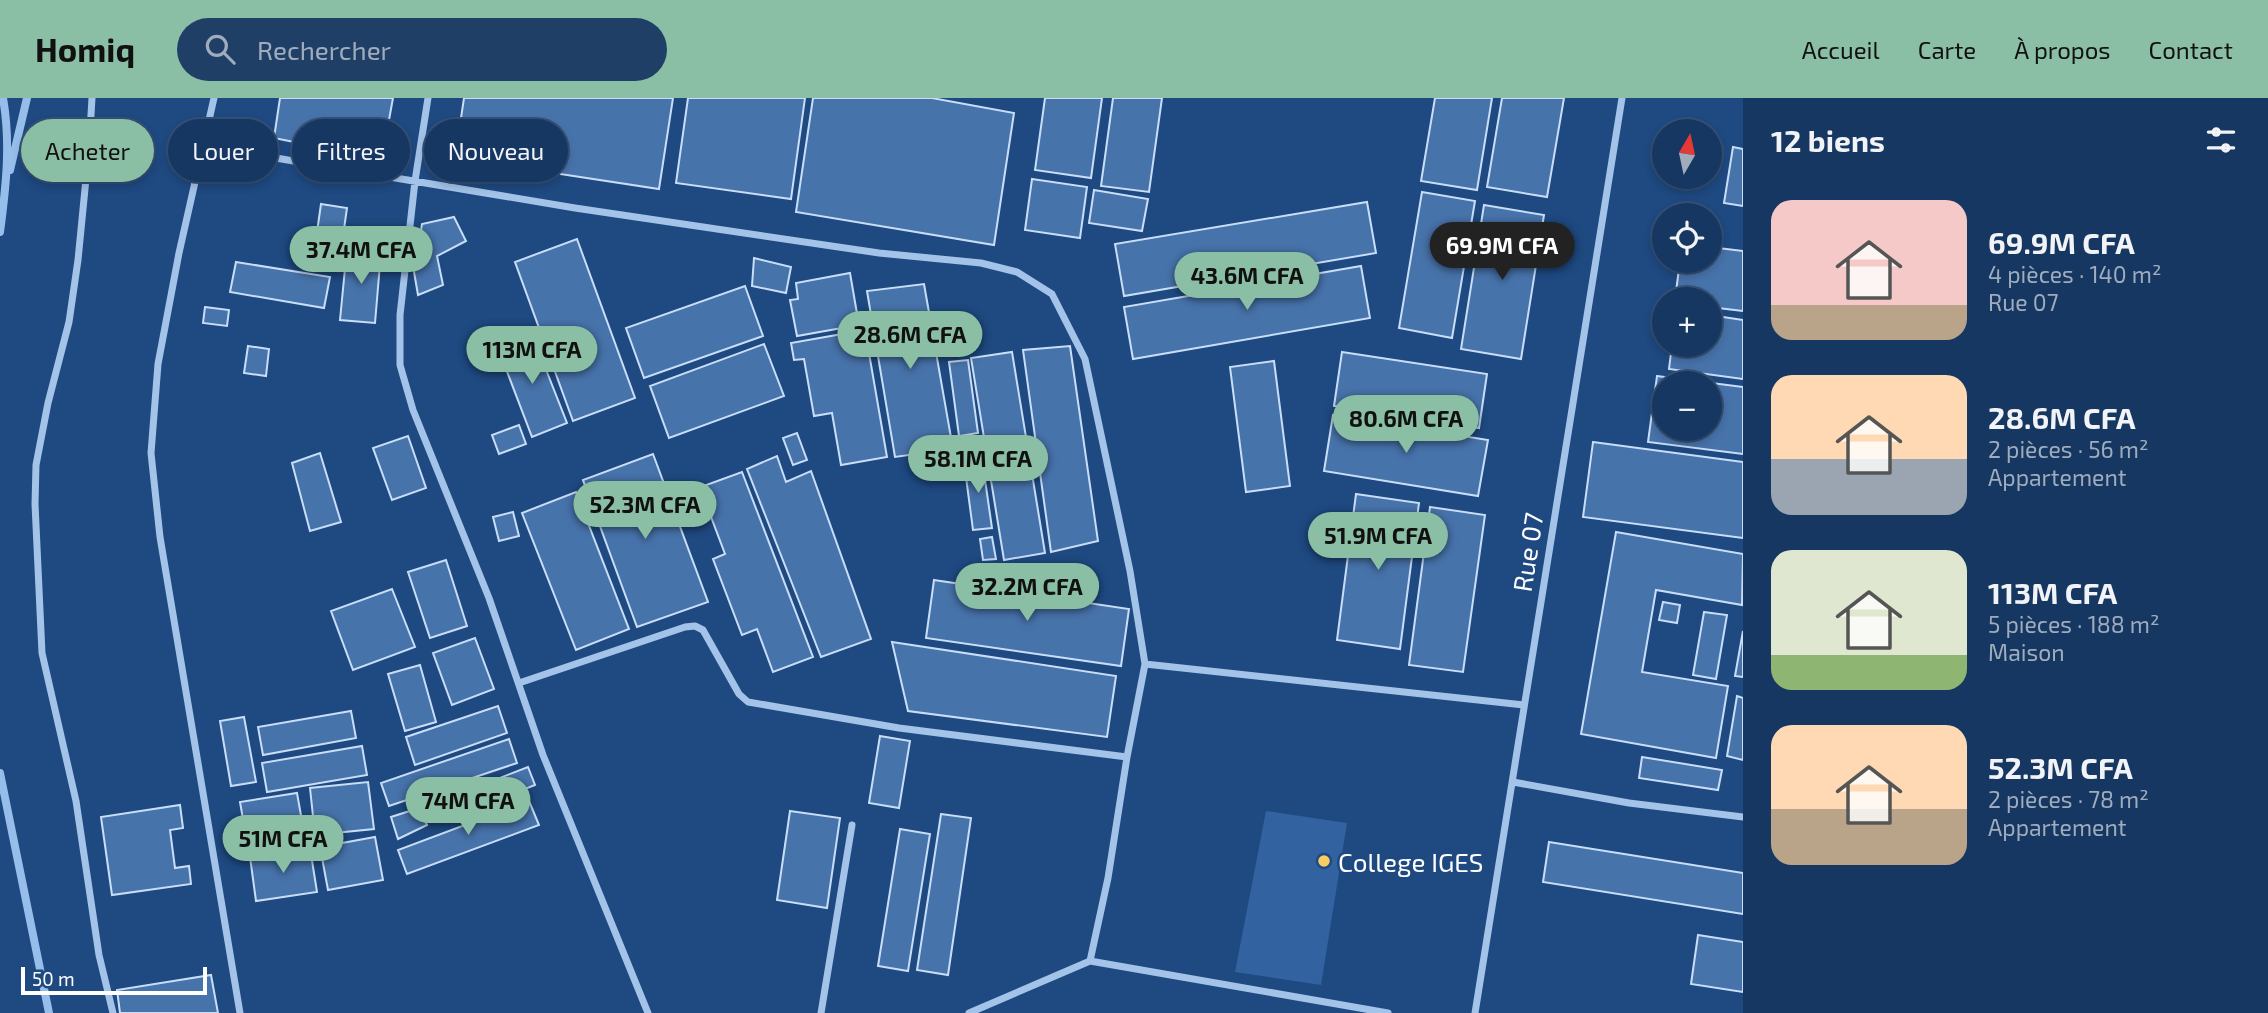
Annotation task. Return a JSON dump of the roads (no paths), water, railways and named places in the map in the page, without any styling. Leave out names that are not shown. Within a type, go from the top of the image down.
[{"type":"street","points":[[92,98],[78,260],[69,322],[48,403],[36,465],[35,504],[42,653],[76,802],[99,956],[113,1013]]},
{"type":"street","points":[[210,119],[214,98]]},
{"type":"street","points":[[428,98],[415,181],[400,315],[400,365],[414,410],[489,598],[543,755],[649,1013]]},
{"type":"street","name":"Rue 07","points":[[1475,1013],[1622,98]]},
{"type":"street","points":[[278,158],[548,204],[879,253],[981,263],[1017,272],[1052,294],[1085,359],[1130,571],[1145,664],[1108,878],[1090,961]]},
{"type":"street","points":[[196,182],[158,364],[151,453],[160,537],[240,1013]]},
{"type":"street","points":[[519,683],[685,627],[695,626],[703,630],[739,694],[748,702],[899,728],[1127,757]]},
{"type":"street","points":[[1145,664],[1524,705]]},
{"type":"street","points":[[1513,782],[1629,803],[1743,817]]},
{"type":"street","points":[[821,1013],[852,825]]},
{"type":"street","points":[[969,1013],[1090,961],[1388,1013]]},
{"type":"waterway","points":[[0,232],[7,148],[3,98]]},
{"type":"waterway","points":[[10,170],[27,98]]},
{"type":"waterway","points":[[0,773],[49,1013]]},
{"type":"place","name":"College IGES","points":[[1324,861]]}]
